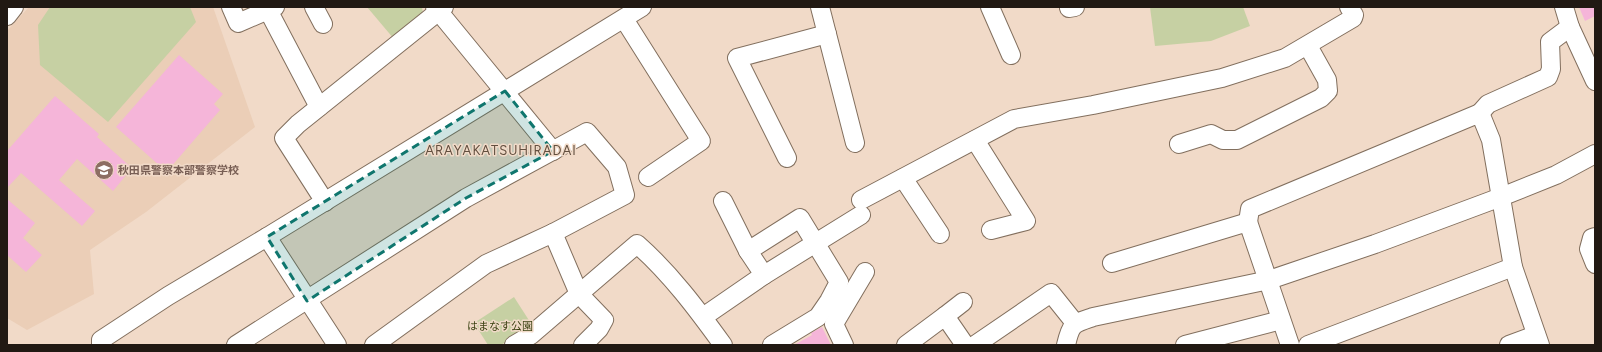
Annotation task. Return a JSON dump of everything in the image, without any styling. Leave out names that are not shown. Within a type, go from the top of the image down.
[{"type":"street","points":[[7,16],[14,7]]},
{"type":"street","points":[[231,7],[238,23],[272,8],[319,107]]},
{"type":"street","points":[[314,7],[323,24]]},
{"type":"street","points":[[102,345],[101,340],[168,296],[325,202],[642,7]]},
{"type":"street","points":[[820,7],[855,143]]},
{"type":"street","points":[[990,7],[1011,55]]},
{"type":"street","points":[[703,317],[764,275],[815,243],[903,178],[1014,120],[1222,78],[1284,58],[1308,46],[1353,18],[1354,15],[1349,7]]},
{"type":"street","points":[[1564,7],[1570,27],[1595,80]]},
{"type":"street","points":[[325,202],[284,138],[298,124],[439,8],[553,151]]},
{"type":"street","points":[[624,19],[701,141],[648,178]]},
{"type":"street","points":[[1290,345],[1248,222],[1250,209],[1480,114],[1488,104],[1548,78],[1551,69],[1550,42],[1570,27]]},
{"type":"street","points":[[787,158],[737,58],[827,34]]},
{"type":"street","points":[[1180,144],[1211,134],[1223,140],[1237,140],[1321,98],[1328,91],[1327,80],[1308,46]]},
{"type":"street","points":[[1480,114],[1491,140],[1513,267],[1538,340],[1509,345]]},
{"type":"street","points":[[236,345],[466,198],[587,132],[617,167],[625,195],[553,233],[486,264],[374,345]]},
{"type":"street","points":[[975,140],[1026,221],[991,230]]},
{"type":"street","points":[[1066,345],[1069,330],[1075,324],[1093,317],[1269,280],[1375,244],[1501,197],[1556,175],[1595,154]]},
{"type":"street","points":[[903,178],[940,234]]},
{"type":"street","points":[[723,201],[748,251],[764,275]]},
{"type":"street","points":[[748,251],[800,218],[839,282],[829,301],[818,317],[772,345]]},
{"type":"street","points":[[1112,263],[1248,222]]},
{"type":"street","points":[[553,233],[579,294],[604,320],[583,345]]},
{"type":"street","points":[[267,237],[337,345]]},
{"type":"street","points":[[1595,237],[1592,238],[1589,249],[1595,264]]},
{"type":"street","points":[[514,345],[531,335],[637,244],[651,257],[703,317],[723,345]]},
{"type":"street","points":[[1308,345],[1513,267]]},
{"type":"street","points":[[844,345],[834,324],[865,272]]},
{"type":"street","points":[[975,345],[1051,293],[1075,324]]},
{"type":"street","points":[[906,345],[964,302]]},
{"type":"street","points":[[945,316],[965,345]]},
{"type":"street","points":[[1185,345],[1281,320]]},
{"type":"highlighted area","points":[[505,91],[553,151],[466,198],[307,301],[267,237]]},
{"type":"shaded area","name":"秋田県警察本部警察学校","points":[[29,7],[213,7],[255,127],[146,212],[90,250],[94,294],[27,330],[7,318],[7,31]]},
{"type":"green space","points":[[50,7],[190,7],[196,22],[108,122],[40,65],[38,25]]},
{"type":"green space","points":[[367,7],[422,7],[423,14],[394,39]]},
{"type":"green space","points":[[1150,7],[1243,7],[1250,26],[1211,41],[1155,46]]},
{"type":"green space","name":"はまなす公園","points":[[514,297],[532,325],[501,345],[488,345],[474,323]]},
{"type":"building","points":[[1579,7],[1595,7],[1595,16],[1585,21]]},
{"type":"building","points":[[179,55],[223,94],[214,104],[220,110],[169,169],[163,163],[160,166],[116,127]]},
{"type":"building","points":[[55,96],[99,134],[97,137],[132,168],[113,191],[77,159],[59,180],[95,211],[82,226],[21,173],[7,188],[7,151]]},
{"type":"building","points":[[7,199],[35,223],[23,238],[42,255],[26,272],[7,255]]},
{"type":"building","points":[[822,327],[831,345],[794,345],[812,335],[811,333]]},
{"type":"place","name":"秋田県警察本部警察学校","points":[[104,170]]},
{"type":"district","name":"ARAYAKATSUHIRADAI","points":[[501,150]]}]
